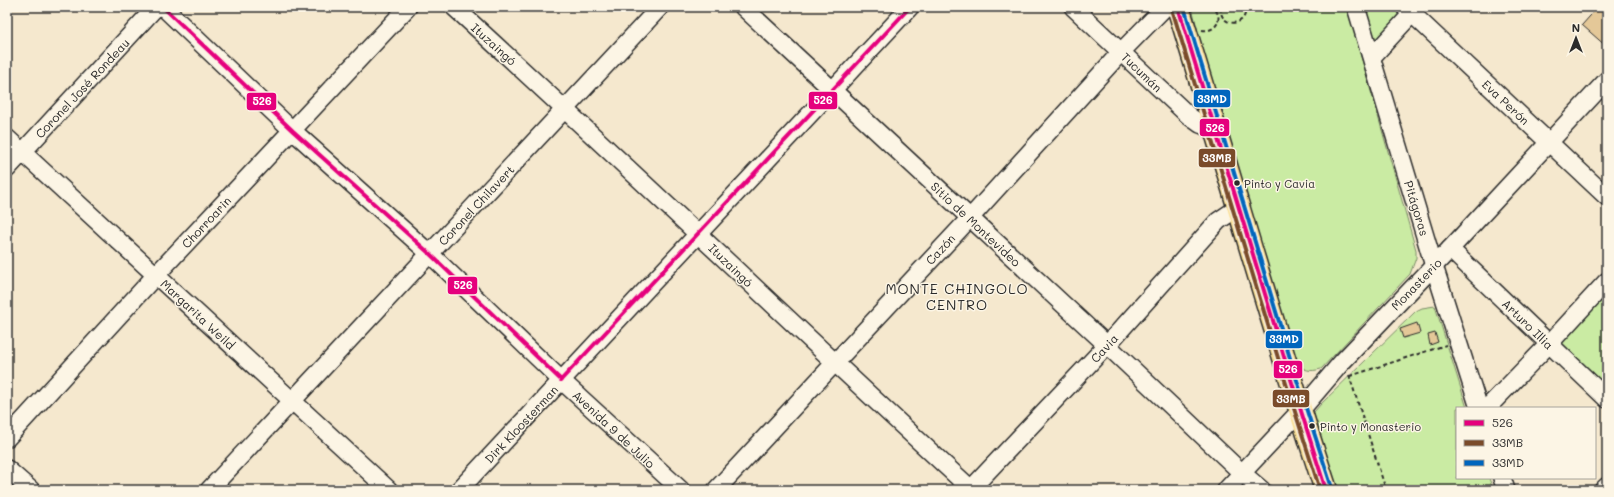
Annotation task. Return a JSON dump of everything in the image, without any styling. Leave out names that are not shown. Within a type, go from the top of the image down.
[{"type":"main road","points":[[1178,7],[1326,490]]},
{"type":"street","name":"Coronel José Rondeau","points":[[7,169],[156,7]]},
{"type":"street","name":"Avenida 9 de Julio","points":[[163,7],[293,131],[430,254],[561,380],[681,490]]},
{"type":"street","name":"Chorroarin","points":[[7,438],[156,275],[408,7]]},
{"type":"street","name":"Ituzaingó","points":[[454,7],[566,109],[834,363],[971,490]]},
{"type":"street","name":"Coronel Chilavert","points":[[209,490],[660,7]]},
{"type":"street","name":"Sitio de Montevideo","points":[[743,7],[1107,344],[1242,473],[1262,490]]},
{"type":"street","name":"Dirk Kloosterman","points":[[459,490],[910,7]]},
{"type":"street","name":"Tucumán","points":[[1073,7],[1189,116],[1200,124],[1216,130]]},
{"type":"street","name":"Cazón","points":[[716,490],[970,218],[1164,7]]},
{"type":"street","name":"Pitágoras","points":[[1356,7],[1434,266],[1479,407]]},
{"type":"street","points":[[1372,57],[1412,9]]},
{"type":"street","name":"Eva Perón","points":[[1412,9],[1607,197]]},
{"type":"street","name":"Monasterio","points":[[1226,490],[1301,410],[1342,362],[1450,249],[1607,80]]},
{"type":"street","name":"Margarita Weild","points":[[7,138],[389,490]]},
{"type":"street","name":"Cavia","points":[[971,490],[1107,344],[1218,221],[1239,207]]},
{"type":"street","name":"Arturo Illia","points":[[1450,249],[1607,399]]},
{"type":"street","points":[[1488,407],[1607,281]]},
{"type":"street","points":[[7,469],[31,490]]},
{"type":"street","points":[[1502,479],[1506,490]]},
{"type":"street","points":[[1603,490],[1607,486]]},
{"type":"path","points":[[1212,7],[1229,22],[1238,22],[1244,18],[1246,7]]},
{"type":"path","points":[[1198,28],[1206,31],[1214,28],[1218,22],[1221,7]]},
{"type":"path","points":[[1350,376],[1450,344]]},
{"type":"path","points":[[1348,372],[1386,490]]},
{"type":"green space","points":[[1192,7],[1347,7],[1416,250],[1416,258],[1410,274],[1321,369],[1308,370],[1302,368],[1296,363],[1206,66]]},
{"type":"green space","points":[[1364,7],[1391,7],[1397,12],[1399,18],[1376,43]]},
{"type":"green space","points":[[1607,281],[1607,399],[1549,344]]},
{"type":"green space","points":[[1435,306],[1467,407],[1456,407],[1456,479],[1489,479],[1493,490],[1338,490],[1316,426],[1314,412],[1416,311],[1422,308]]},
{"type":"building","points":[[1598,7],[1607,7],[1607,47],[1582,25]]},
{"type":"building","points":[[1417,323],[1420,333],[1403,338],[1400,329]]},
{"type":"building","points":[[1435,333],[1438,342],[1430,345],[1428,335]]},
{"type":"transit line","name":"526","points":[[163,7],[293,131],[430,254],[561,380]]},
{"type":"transit line","name":"526","points":[[561,380],[910,7]]},
{"type":"transit line","name":"526","points":[[1178,7],[1326,490]]},
{"type":"transit line","name":"33MD","points":[[1184,7],[1293,368],[1332,488]]},
{"type":"transit line","name":"33MB","points":[[1172,9],[1282,371],[1320,490]]},
{"type":"place","name":"Pinto y Cavia","points":[[1237,183]]},
{"type":"place","name":"Pinto y Monasterio","points":[[1312,426]]},
{"type":"district","name":"MONTE CHINGOLO CENTRO","points":[[957,296]]}]
